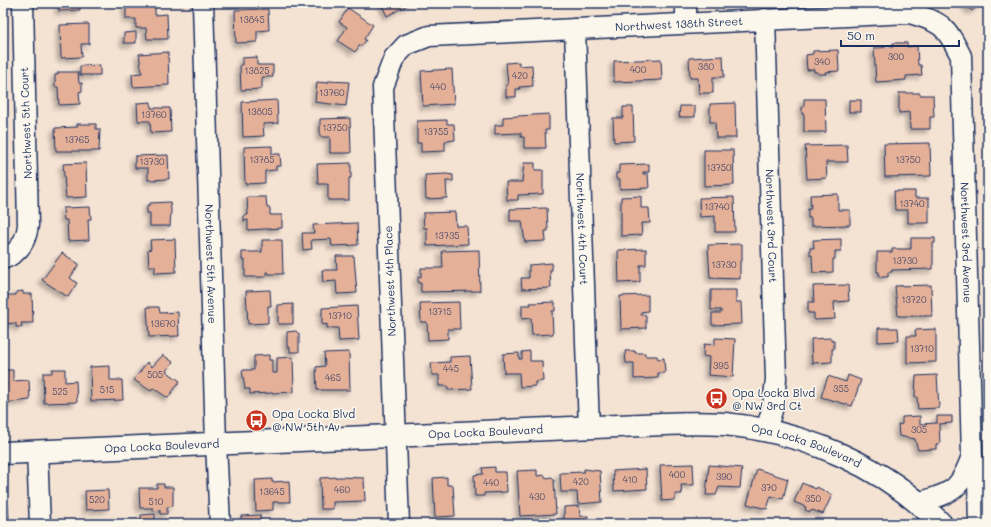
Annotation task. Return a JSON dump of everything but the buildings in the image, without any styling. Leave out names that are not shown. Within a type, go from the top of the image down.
[{"type":"main road","name":"Opa Locka Boulevard","points":[[3,452],[688,423],[725,424],[766,430],[798,439],[846,458],[886,480],[918,503],[941,524]]},
{"type":"street","name":"Northwest 5th Court","points":[[3,259],[17,251],[24,242],[28,217],[23,3]]},
{"type":"street","name":"Northwest 5th Avenue","points":[[203,3],[216,444],[220,524]]},
{"type":"street","points":[[686,3],[686,23]]},
{"type":"street","name":"Northwest 138th Street","points":[[406,44],[429,36],[910,13],[934,20],[948,32]]},
{"type":"street","name":"Northwest 3rd Court","points":[[765,20],[776,379],[773,407],[766,430]]},
{"type":"street","name":"Northwest 4th Court","points":[[575,29],[589,428]]},
{"type":"street","name":"Northwest 3rd Avenue","points":[[948,32],[960,56],[972,456],[978,479],[979,524]]},
{"type":"street","name":"Northwest 4th Place","points":[[399,524],[383,86],[394,58],[406,44]]},
{"type":"street","points":[[37,451],[40,524]]},
{"type":"street","name":"Northwest 3rd Avenue","points":[[918,503],[942,495],[957,487],[965,476],[972,456]]},
{"type":"place","name":"Opa Locka Blvd @ NW 3rd Ct","points":[[716,399]]},
{"type":"place","name":"Opa Locka Blvd @ NW 5th Av","points":[[257,420]]}]
